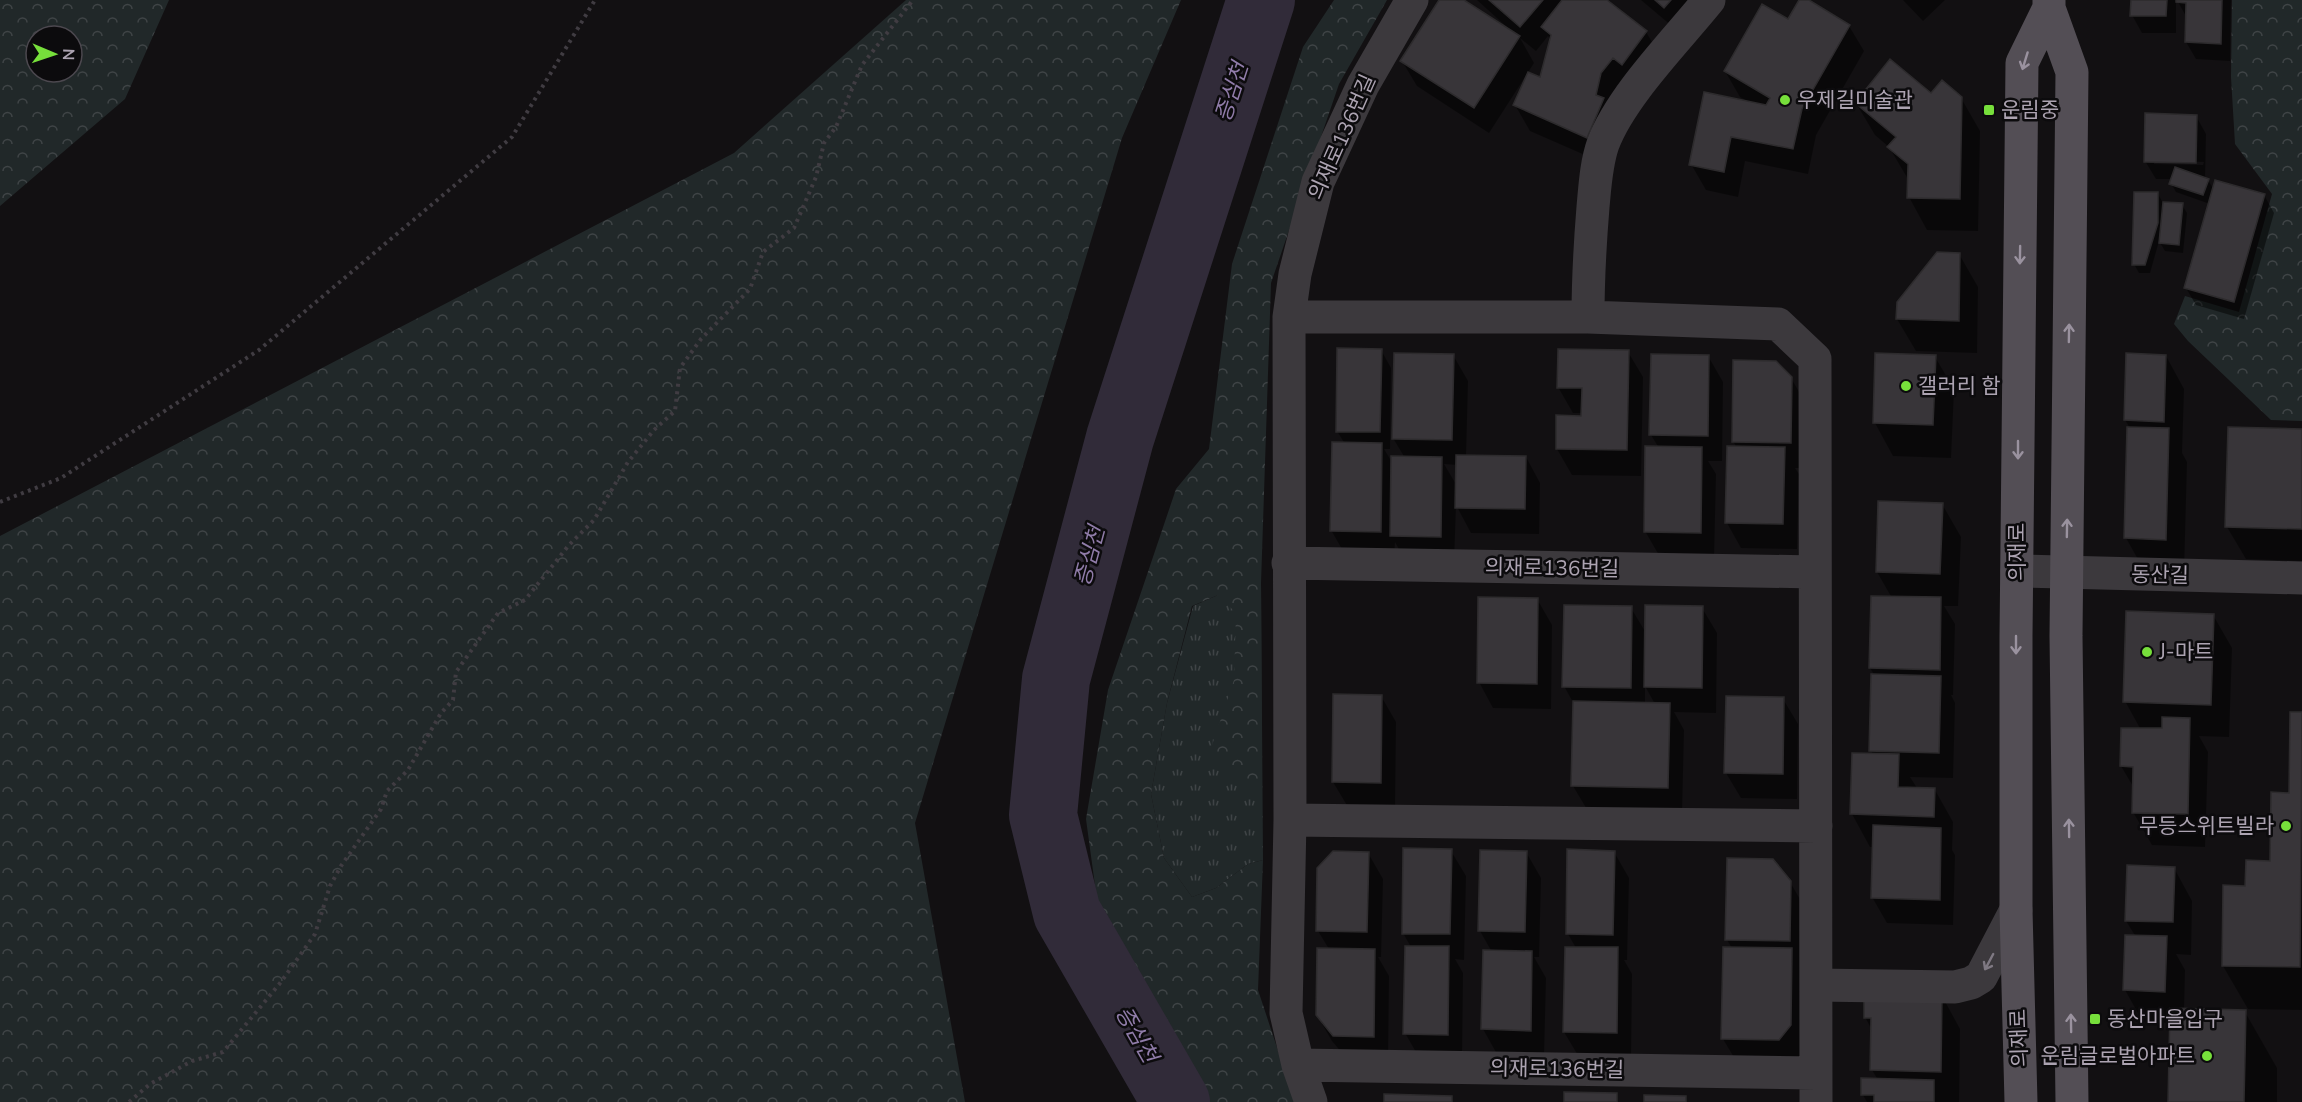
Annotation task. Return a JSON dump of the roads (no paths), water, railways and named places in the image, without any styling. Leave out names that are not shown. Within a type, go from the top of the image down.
[{"type":"main road","name":"의재로","points":[[2021,1102],[2016,910],[2022,63],[2049,4]]},
{"type":"main road","name":"의재로","points":[[2049,4],[2072,72],[2066,573],[2072,1102]]},
{"type":"street","name":"의재로136번길","points":[[1311,1102],[1298,1065],[1286,1013],[1290,820],[1289,317],[1295,274],[1318,182],[1363,85],[1412,0]]},
{"type":"street","points":[[1588,317],[1589,256],[1596,171],[1603,144],[1617,115],[1709,0]]},
{"type":"street","name":"의재로136번길","points":[[1289,317],[1588,317],[1778,324],[1815,359],[1816,1088],[1298,1065]]},
{"type":"street","name":"의재로136번길","points":[[1288,563],[1815,572]]},
{"type":"street","name":"동산길","points":[[2018,571],[2302,578]]},
{"type":"street","points":[[1290,820],[1816,826]]},
{"type":"street","points":[[1816,985],[1955,987],[1971,983],[1981,977],[2016,910]]},
{"type":"waterway","name":"증심천","points":[[1176,1102],[1067,913],[1043,815],[1056,679],[1120,438],[1261,0]]},
{"type":"place","name":"우제길미술관","points":[[1785,100]]},
{"type":"place","name":"운림중","points":[[1989,110]]},
{"type":"place","name":"갤러리 함","points":[[1906,386]]},
{"type":"place","name":"J-마트","points":[[2147,652]]},
{"type":"place","name":"무등스위트빌라","points":[[2286,826]]},
{"type":"place","name":"동산마을입구","points":[[2095,1019]]},
{"type":"place","name":"운림글로벌아파트","points":[[2207,1056]]}]
